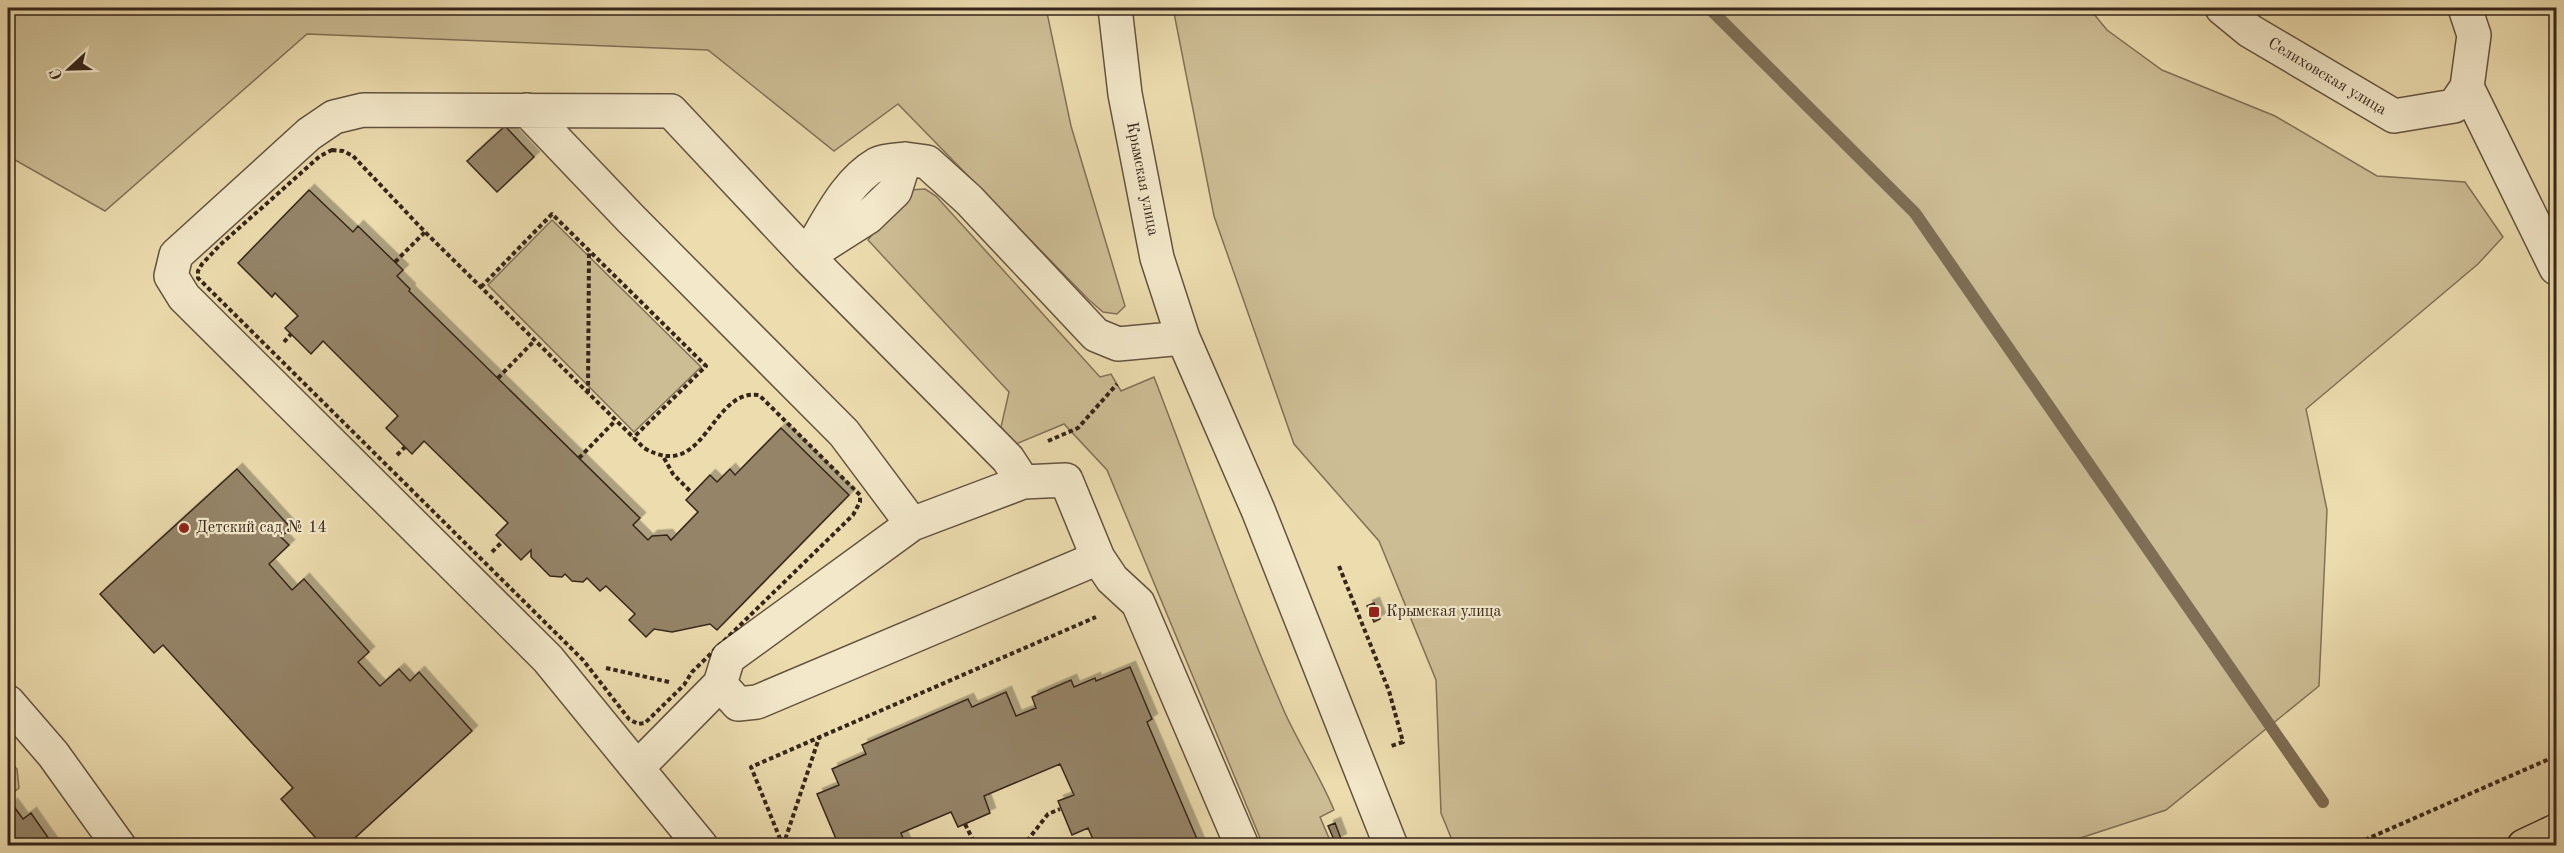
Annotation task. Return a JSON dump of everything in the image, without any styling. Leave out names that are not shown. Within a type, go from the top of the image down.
[{"type":"main road","points":[[2524,846],[2556,831]]},
{"type":"street","name":"Крымская улица","points":[[1115,8],[1125,94],[1157,258],[1183,338],[1258,510],[1391,846]]},
{"type":"street","name":"Селиховская улица","points":[[2222,8],[2250,31],[2394,116],[2454,106],[2468,87]]},
{"type":"street","points":[[2465,8],[2474,35],[2468,87],[2556,267]]},
{"type":"street","points":[[701,846],[548,659],[184,297],[171,276],[176,255],[309,134],[334,117],[363,110],[671,111],[807,256],[1008,459],[1023,482]]},
{"type":"street","points":[[527,110],[631,219],[844,433],[912,524]]},
{"type":"street","points":[[807,256],[868,217],[895,191],[905,159],[927,162],[969,200],[1096,335],[1118,344],[1183,338]]},
{"type":"street","points":[[637,768],[720,684],[728,658],[912,524],[1023,482],[1066,480],[1098,558],[1112,579],[1138,603],[1242,846]]},
{"type":"street","points":[[720,684],[738,704],[757,702],[1098,558]]},
{"type":"street","points":[[8,702],[53,754],[119,846]]},
{"type":"path","points":[[332,150],[343,151],[353,156],[481,287],[644,448],[664,458],[674,458],[687,452],[734,402],[750,393],[759,394],[860,495],[860,502],[853,515],[692,672],[684,685],[651,719],[638,724],[629,719],[586,664],[198,278],[198,271],[220,245],[321,156],[332,150]]},
{"type":"path","points":[[481,287],[552,214],[706,366],[633,438]]},
{"type":"path","points":[[395,262],[425,232]]},
{"type":"path","points":[[588,393],[589,250]]},
{"type":"path","points":[[498,378],[534,341]]},
{"type":"path","points":[[579,458],[615,420]]},
{"type":"path","points":[[664,458],[673,474],[692,493]]},
{"type":"path","points":[[783,846],[751,767],[1100,615]]},
{"type":"path","points":[[586,664],[684,685]]},
{"type":"path","points":[[783,846],[819,737]]},
{"type":"path","points":[[2351,846],[2556,756]]},
{"type":"path","points":[[1017,846],[1028,843],[1048,814],[1060,809]]},
{"type":"path","points":[[965,824],[976,846]]},
{"type":"shaded area","points":[[8,8],[1046,8],[1071,126],[1125,306],[1117,314],[1103,312],[1089,300],[898,104],[834,151],[708,50],[307,34],[105,211],[8,156]]},
{"type":"shaded area","points":[[1173,8],[2089,8],[2107,30],[2162,70],[2275,116],[2377,176],[2465,182],[2503,237],[2478,264],[2306,409],[2327,510],[2319,686],[2166,810],[2059,845],[1454,845],[1441,813],[1436,680],[1379,541],[1294,444],[1214,216]]},
{"type":"shaded area","points":[[925,189],[936,196],[1100,377],[1111,374],[1121,391],[1154,377],[1267,672],[1334,810],[1320,817],[1332,845],[1263,845],[1107,470],[1064,424],[1016,444],[1001,427],[1009,392],[868,240],[894,205],[910,190]]},
{"type":"shaded area","points":[[552,220],[701,367],[634,432],[488,285]]},
{"type":"shaded area","points":[[8,760],[17,769],[19,788],[8,797]]},
{"type":"building","points":[[505,126],[534,157],[497,192],[467,161]]},
{"type":"building","points":[[309,190],[353,232],[358,226],[403,270],[397,276],[410,289],[409,291],[640,518],[633,525],[648,540],[652,536],[667,535],[671,540],[698,512],[686,500],[710,475],[717,482],[730,469],[735,475],[781,428],[849,495],[717,630],[710,624],[672,632],[654,629],[646,637],[629,620],[635,614],[606,586],[600,591],[587,578],[583,582],[572,581],[565,574],[562,577],[550,576],[531,557],[531,550],[521,560],[496,535],[508,523],[424,441],[412,454],[386,428],[398,416],[323,341],[311,354],[285,328],[298,316],[275,293],[272,297],[238,263]]},
{"type":"building","points":[[237,469],[291,528],[281,537],[289,545],[269,564],[292,590],[304,579],[369,652],[358,662],[380,686],[399,669],[410,681],[419,672],[472,731],[346,846],[323,846],[281,799],[293,788],[163,645],[154,653],[100,594]]},
{"type":"building","points":[[1374,603],[1380,619],[1374,622],[1367,606]]},
{"type":"building","points":[[1130,667],[1152,719],[1147,722],[1200,846],[1096,846],[1088,828],[1072,835],[1058,801],[1074,795],[1060,764],[984,796],[990,813],[958,827],[951,812],[901,833],[906,846],[839,846],[817,794],[839,785],[832,769],[866,754],[862,745],[968,699],[972,707],[1006,692],[1016,716],[1036,708],[1032,697],[1071,680],[1074,687]]},
{"type":"building","points":[[12,804],[23,819],[31,813],[54,846],[8,846],[8,808]]},
{"type":"building","points":[[1335,823],[1341,839],[1335,842],[1328,826]]},
{"type":"waterway","points":[[1709,8],[1915,213],[2323,802]]},
{"type":"place","name":"Детский сад № 14","points":[[184,528]]},
{"type":"place","name":"Крымская улица","points":[[1374,612]]}]
